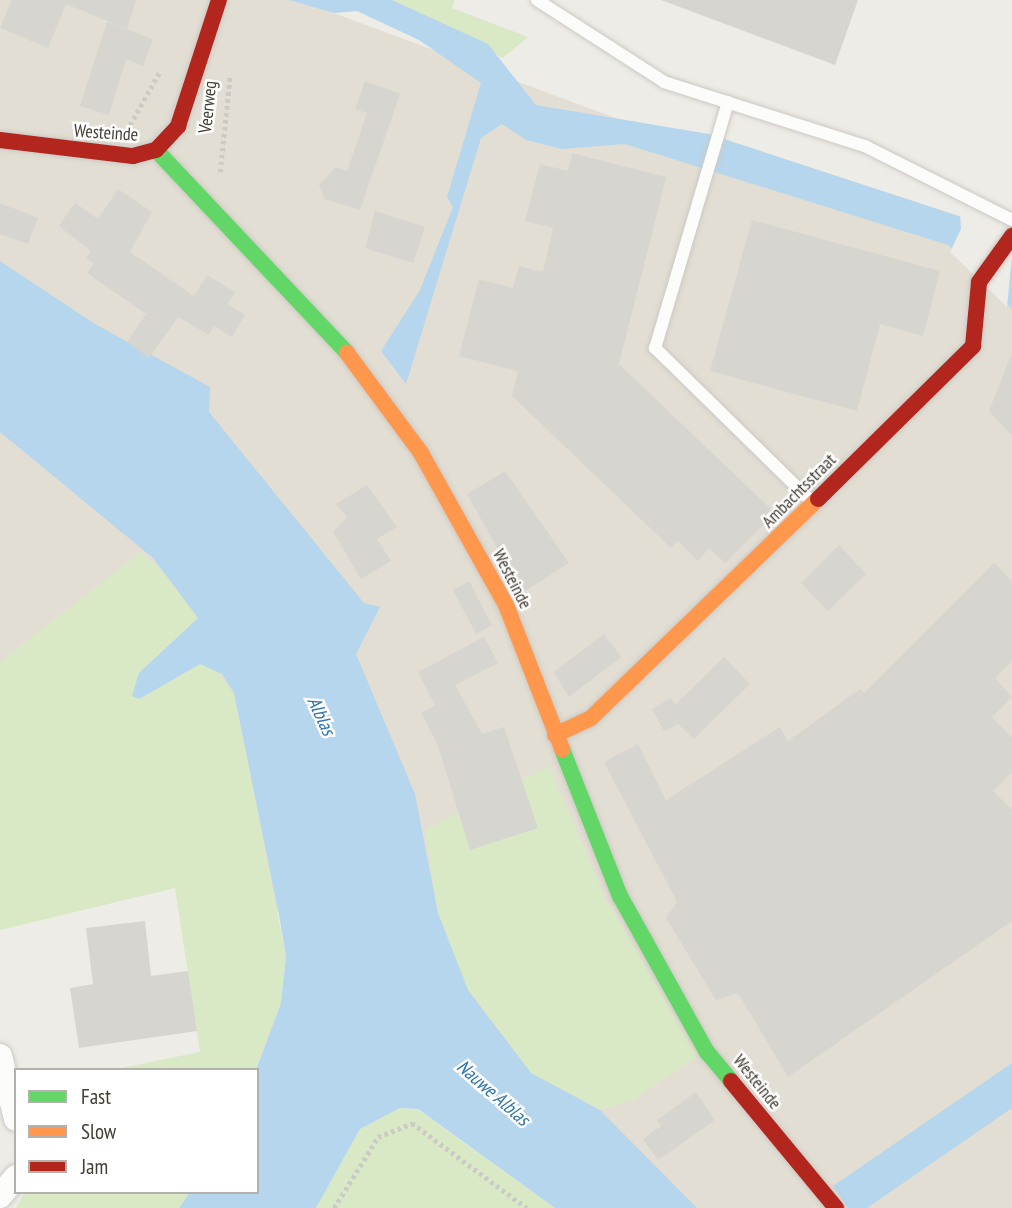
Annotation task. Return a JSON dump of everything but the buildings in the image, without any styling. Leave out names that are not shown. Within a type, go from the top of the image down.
[{"type":"street","name":"Veerweg","points":[[156,150],[178,126],[219,0]]},
{"type":"street","name":"Westeinde","points":[[0,140],[113,154],[156,150],[214,218],[345,349],[421,453],[506,605],[620,897],[707,1052],[836,1208]]},
{"type":"street","name":"Ambachtsstraat","points":[[555,735],[592,718],[973,346],[979,282],[1007,241]]},
{"type":"street","points":[[2,1061],[14,1111]]},
{"type":"street","points":[[0,1196],[14,1179]]},
{"type":"lane","points":[[537,0],[664,82],[865,146],[1012,220]]},
{"type":"lane","points":[[728,102],[655,348],[813,503]]},
{"type":"path","name":"Veerweg","points":[[214,218],[233,60]]},
{"type":"path","points":[[113,154],[163,66]]},
{"type":"path","points":[[334,1208],[378,1137],[412,1123],[527,1208]]},
{"type":"shaded area","points":[[0,0],[299,0],[948,242],[1012,299],[1012,1208],[648,1208],[0,689]]},
{"type":"green space","points":[[392,0],[455,0],[452,8],[528,37],[503,58]]},
{"type":"green space","points":[[141,552],[176,584],[199,618],[140,699],[200,664],[212,665],[234,693],[286,956],[281,1003],[257,1068],[121,1068],[200,1052],[175,888],[0,930],[0,662]]},
{"type":"green space","points":[[549,766],[604,895],[698,1056],[633,1100],[600,1110],[531,1073],[468,990],[438,912],[425,830]]},
{"type":"green space","points":[[399,1108],[417,1109],[555,1208],[316,1208],[360,1129]]},
{"type":"green space","points":[[24,1194],[189,1194],[179,1208],[16,1208]]},
{"type":"water","points":[[289,0],[392,0],[488,44],[536,105],[709,134],[965,218],[1012,260],[1012,309],[948,245],[625,144],[562,149],[526,140],[502,124],[481,138],[406,384],[381,351],[420,290],[453,207],[447,197],[481,83],[419,40],[357,11],[334,13]]},
{"type":"water","points":[[0,261],[95,324],[210,387],[209,412],[364,603],[380,607],[356,654],[415,794],[438,913],[468,990],[531,1073],[600,1110],[697,1208],[555,1208],[418,1109],[400,1108],[360,1129],[316,1208],[179,1208],[189,1194],[259,1194],[259,1068],[257,1068],[281,1003],[286,956],[234,693],[222,674],[200,664],[139,699],[132,696],[139,673],[198,618],[153,558],[0,432]]},
{"type":"water","points":[[1012,1063],[1012,1108],[867,1208],[848,1208],[833,1186]]},
{"type":"pier","points":[[960,213],[1012,256],[1007,307],[950,252],[961,229]]},
{"type":"traffic: fast","points":[[156,150],[347,353]]},
{"type":"traffic: fast","points":[[562,749],[620,896],[707,1052],[731,1081]]},
{"type":"traffic: slow","points":[[347,353],[421,453],[506,605],[562,749]]},
{"type":"traffic: slow","points":[[555,735],[591,718],[818,499]]},
{"type":"traffic: jam","points":[[0,140],[133,156],[156,150],[178,126],[219,0]]},
{"type":"traffic: jam","points":[[818,499],[973,346],[979,282],[1012,236]]},
{"type":"traffic: jam","points":[[731,1081],[836,1208]]},
{"type":"water label","name":"Alblas","points":[[321,716]]},
{"type":"water label","name":"Nauwe Alblas","points":[[493,1093]]}]
